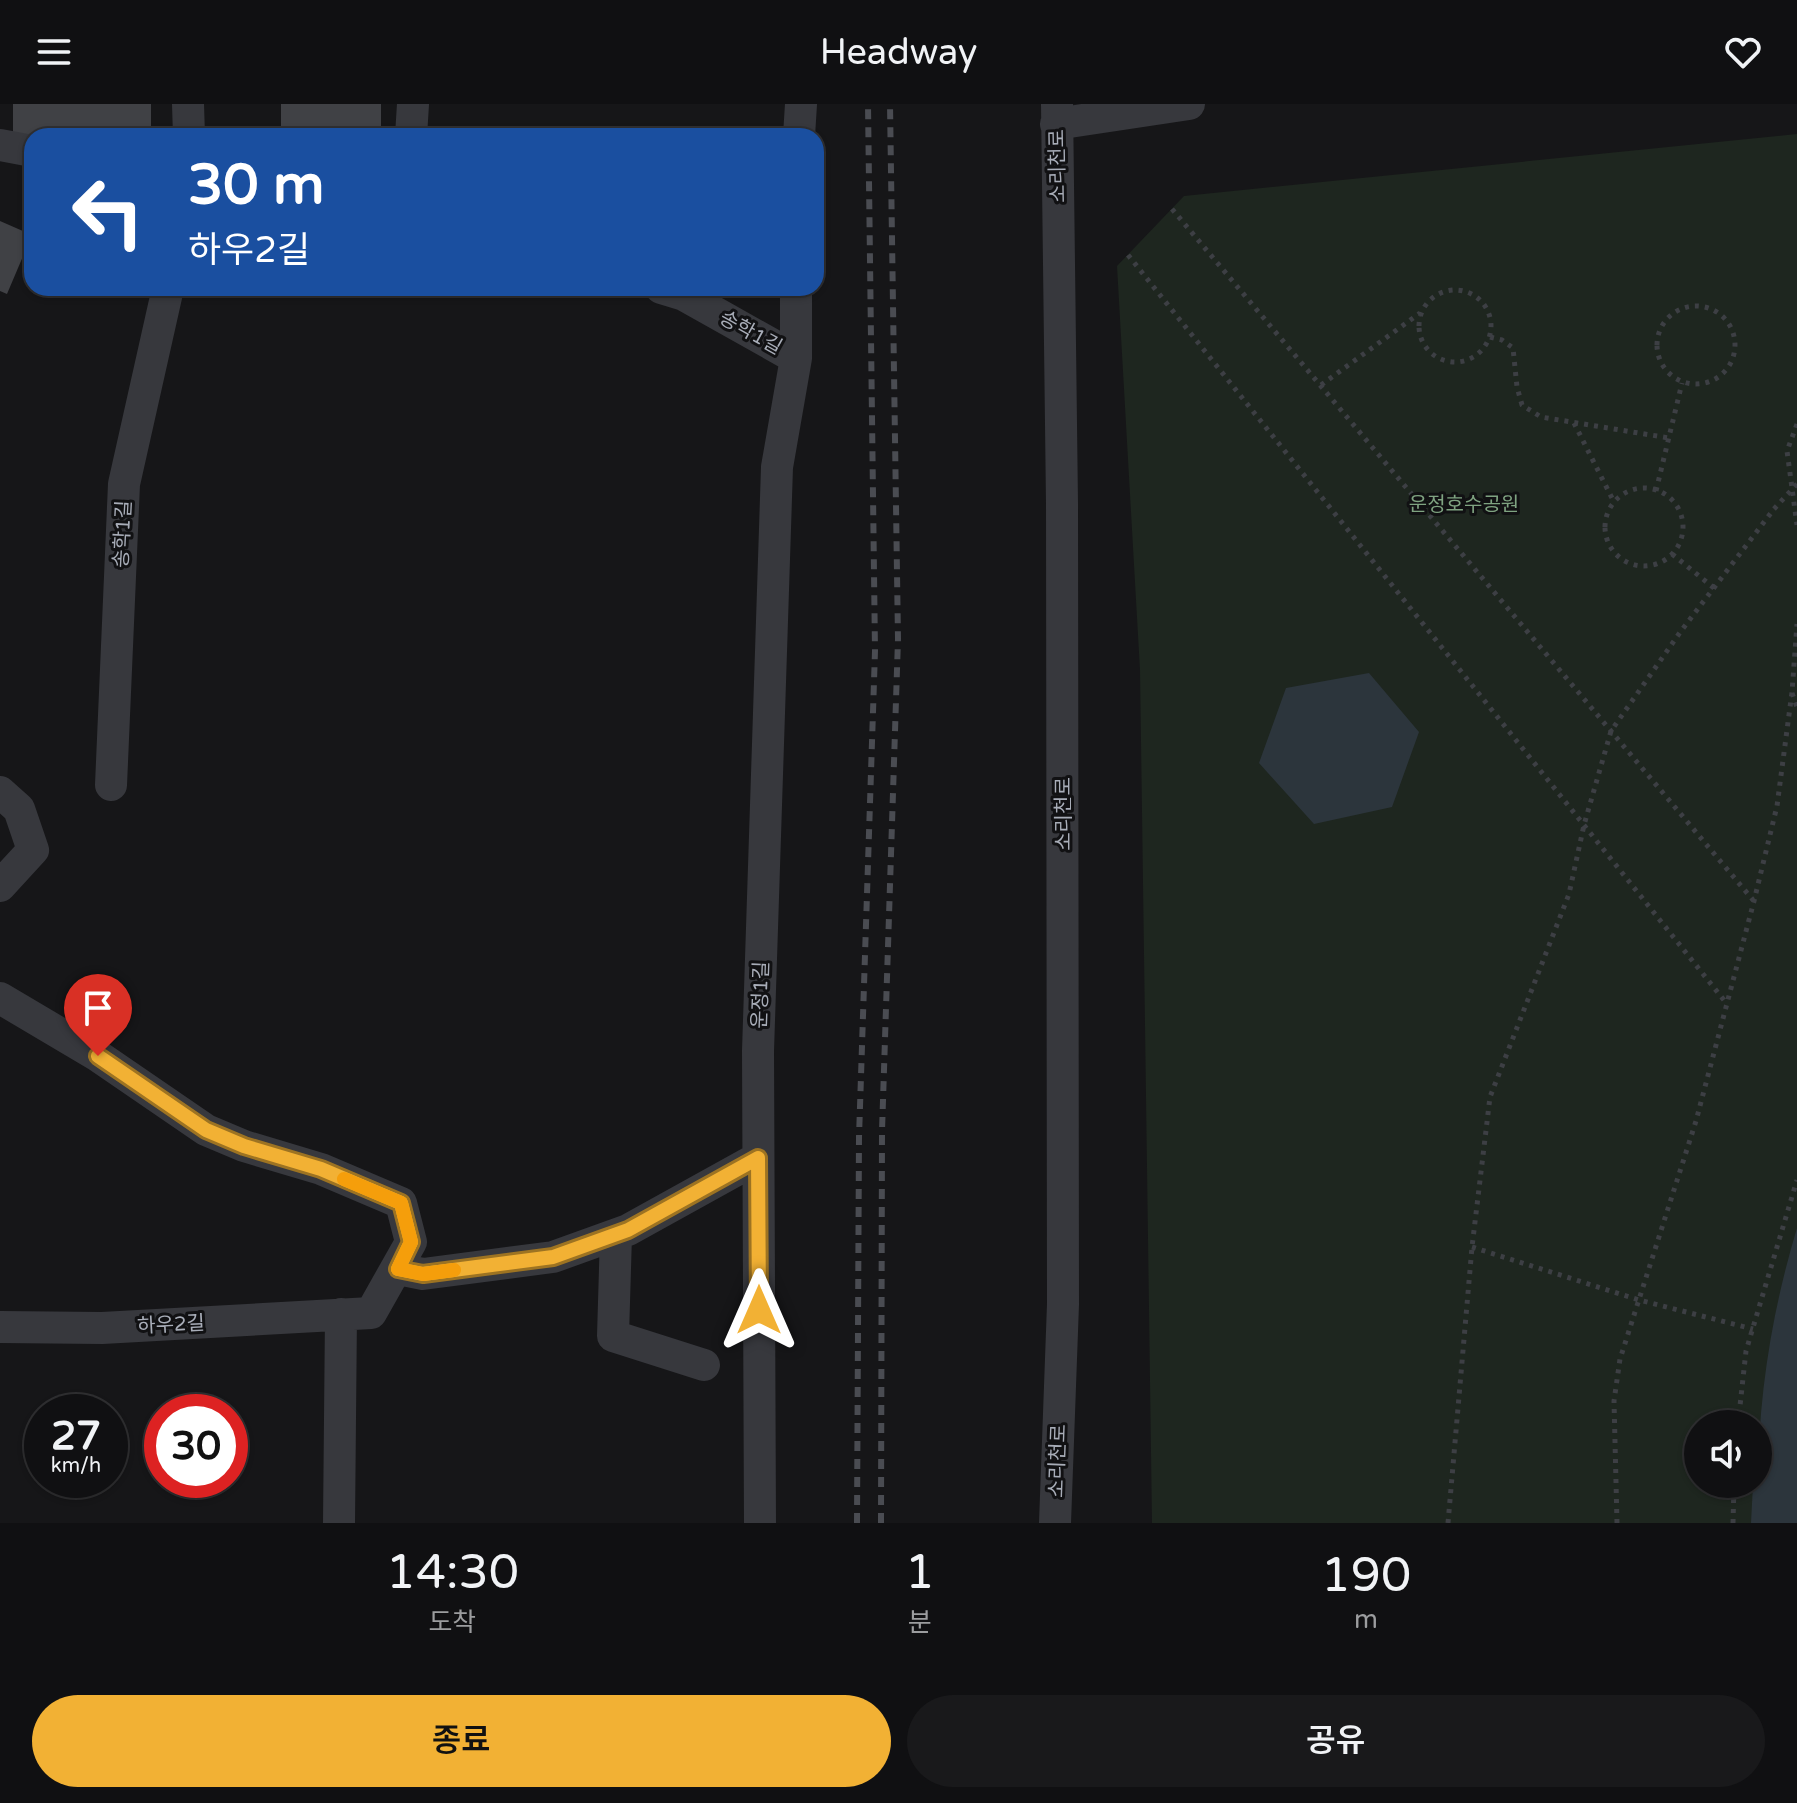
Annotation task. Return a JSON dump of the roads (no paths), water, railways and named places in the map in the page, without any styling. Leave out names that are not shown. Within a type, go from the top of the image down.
[{"type":"street","points":[[188,104],[189,128]]},
{"type":"street","points":[[412,128],[413,104]]},
{"type":"street","points":[[800,128],[801,104]]},
{"type":"street","points":[[1057,114],[1189,104]]},
{"type":"street","name":"소리천로","points":[[1055,1523],[1063,1304],[1062,536],[1057,114]]},
{"type":"street","points":[[0,145],[24,150]]},
{"type":"street","name":"송학1길","points":[[111,785],[124,484],[166,296]]},
{"type":"street","name":"송학1길","points":[[686,296],[796,358]]},
{"type":"street","name":"송학1길","points":[[777,467],[796,358],[796,296]]},
{"type":"street","name":"운정1길","points":[[760,1523],[758,1035],[777,467]]},
{"type":"street","points":[[0,792],[19,809],[33,850],[0,886]]},
{"type":"street","points":[[0,998],[98,1056],[206,1130],[244,1146],[321,1169],[401,1203],[411,1242],[398,1269],[423,1274],[553,1257],[616,1235],[758,1158]]},
{"type":"street","points":[[616,1235],[613,1336],[704,1365]]},
{"type":"street","name":"하우2길","points":[[0,1327],[102,1328],[371,1313],[398,1269]]},
{"type":"street","points":[[339,1523],[341,1314]]},
{"type":"railway","points":[[857,1523],[859,1137],[875,651],[868,104]]},
{"type":"railway","points":[[881,1523],[882,1131],[898,639],[890,104]]},
{"type":"park label","name":"운정호수공원","points":[[1464,504]]}]
